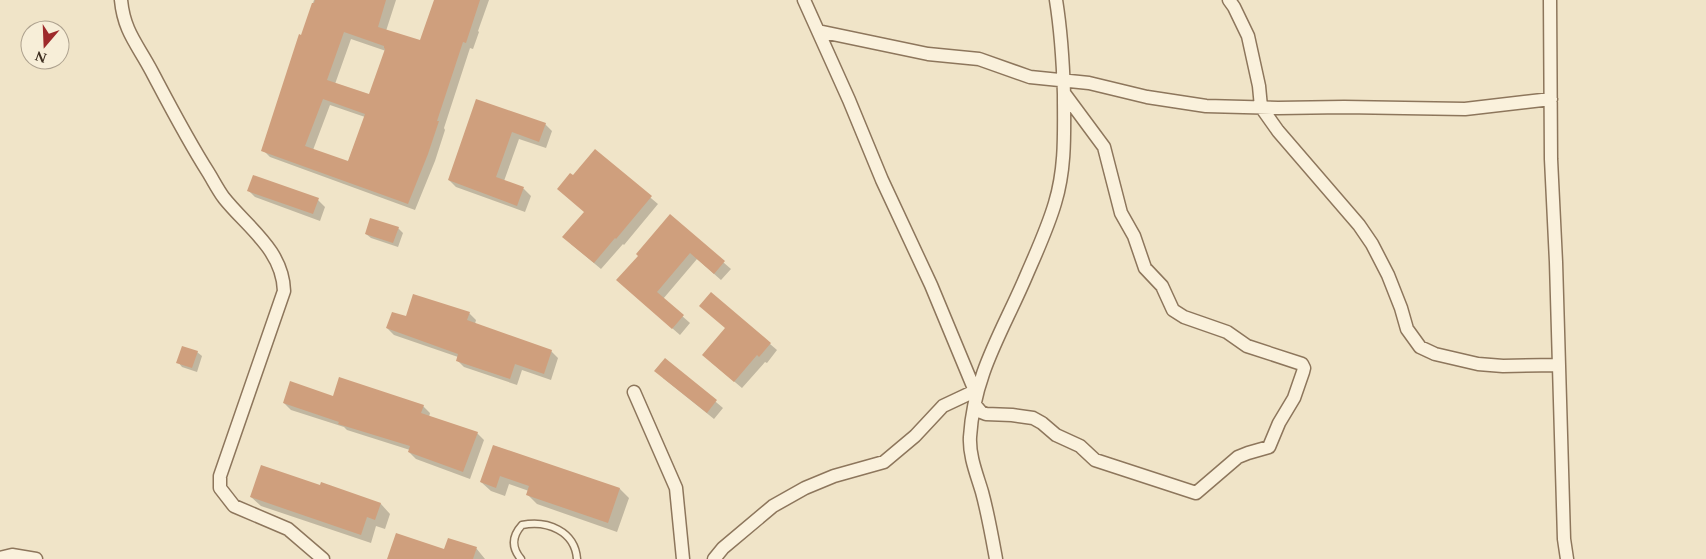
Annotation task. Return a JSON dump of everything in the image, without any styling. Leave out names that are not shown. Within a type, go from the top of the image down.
[{"type":"street","points":[[121,0],[122,16],[130,34],[151,69],[184,134],[224,198],[263,239],[277,262],[284,284],[284,292],[220,476],[220,488],[234,506],[288,529],[323,559]]},
{"type":"street","points":[[804,0],[976,390]]},
{"type":"street","points":[[996,559],[991,530],[969,443],[976,390],[988,358],[1025,280],[1055,203],[1062,173],[1065,147],[1064,79],[1060,24],[1056,0]]},
{"type":"street","points":[[1229,0],[1248,36],[1259,86],[1261,107],[1278,131],[1358,224],[1372,244],[1388,275],[1407,329],[1420,347],[1435,354],[1478,364],[1503,366],[1558,365]]},
{"type":"street","points":[[1550,0],[1558,365],[1564,538],[1567,559]]},
{"type":"street","points":[[818,31],[928,54],[979,59],[1030,77],[1089,83],[1178,103],[1206,106],[1465,109],[1551,99]]},
{"type":"street","points":[[975,405],[981,412],[986,414],[1033,418],[1056,435],[1080,446],[1095,460],[1196,493],[1238,458],[1269,447],[1279,424],[1294,398],[1303,372],[1302,364],[1247,346],[1234,336],[1184,317],[1174,310],[1162,286],[1145,268],[1134,236],[1121,213],[1104,148],[1064,93]]},
{"type":"street","points":[[714,559],[723,548],[773,506],[805,488],[834,476],[884,462],[915,436],[943,406],[976,390]]},
{"type":"street","points":[[634,392],[676,488],[683,559]]},
{"type":"street","points":[[0,558],[12,555],[36,559]]},
{"type":"lane","points":[[521,559],[513,544],[515,533],[522,525],[534,522],[552,528],[570,538],[576,550],[577,559]]},
{"type":"building","points":[[315,0],[386,0],[378,27],[420,40],[434,0],[480,0],[466,43],[463,42],[428,154],[408,204],[261,151],[299,34],[301,35],[312,3]],"holes":[[[344,32],[384,46],[385,49],[369,94],[327,80]],[[323,99],[365,114],[348,161],[305,146]]]},
{"type":"building","points":[[476,99],[546,123],[539,142],[512,132],[496,177],[524,187],[517,206],[448,180]]},
{"type":"building","points":[[595,149],[652,196],[594,263],[562,237],[584,212],[557,189],[570,173],[573,175]]},
{"type":"building","points":[[253,175],[319,198],[313,214],[247,191]]},
{"type":"building","points":[[670,214],[725,261],[714,274],[690,253],[657,292],[684,315],[672,329],[616,280],[638,256],[636,254]]},
{"type":"building","points":[[370,218],[399,227],[393,243],[365,234]]},
{"type":"building","points":[[711,292],[771,343],[759,357],[757,355],[734,382],[702,355],[725,328],[699,306]]},
{"type":"building","points":[[413,294],[470,312],[467,320],[552,350],[544,374],[515,364],[510,379],[456,361],[458,354],[386,328],[392,312],[406,316]]},
{"type":"building","points":[[182,346],[198,351],[192,368],[176,363]]},
{"type":"building","points":[[665,358],[717,400],[707,413],[654,371]]},
{"type":"building","points":[[339,377],[424,405],[421,413],[478,432],[463,472],[408,452],[410,446],[338,424],[339,422],[283,403],[290,381],[333,396]]},
{"type":"building","points":[[493,445],[620,488],[608,523],[526,495],[529,486],[500,476],[496,488],[480,482]]},
{"type":"building","points":[[261,465],[320,485],[321,482],[381,503],[375,520],[367,517],[361,535],[250,497]]},
{"type":"building","points":[[396,533],[444,549],[448,538],[477,547],[473,559],[387,559]]}]
